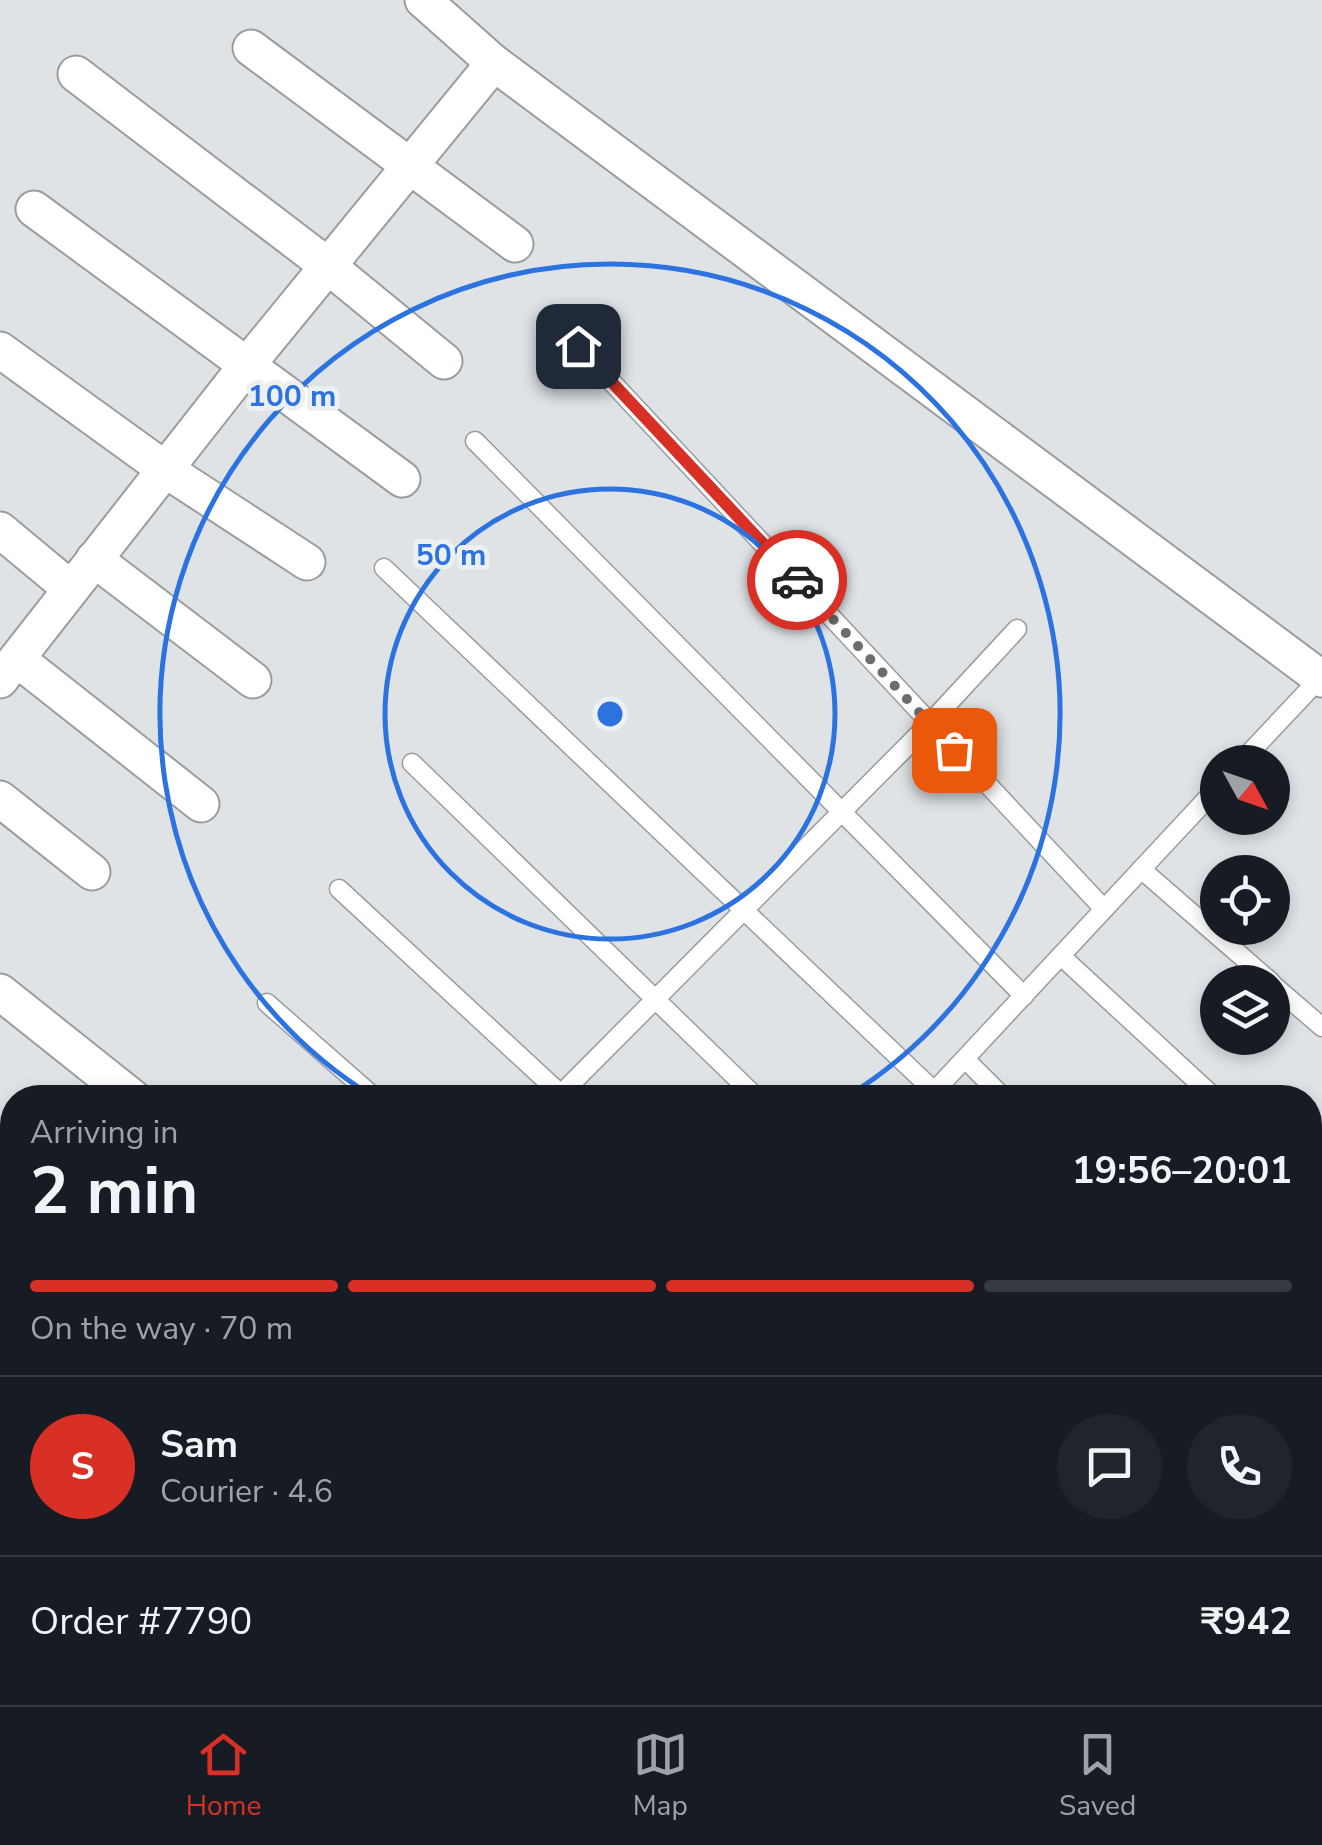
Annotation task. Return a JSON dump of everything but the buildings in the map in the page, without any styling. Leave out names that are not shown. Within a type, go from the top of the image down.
[{"type":"street","points":[[423,0],[494,63],[1321,678]]},
{"type":"street","points":[[251,48],[515,244]]},
{"type":"street","points":[[201,804],[8,670],[247,365],[494,63]]},
{"type":"street","points":[[76,74],[328,266],[444,361]]},
{"type":"street","points":[[34,209],[402,479]]},
{"type":"street","points":[[0,350],[166,470],[306,562]]},
{"type":"street","points":[[0,530],[70,589]]},
{"type":"street","points":[[94,559],[252,680]]},
{"type":"street","points":[[0,799],[92,872]]},
{"type":"street","points":[[0,992],[118,1085]]},
{"type":"lane","points":[[578,346],[1104,908]]},
{"type":"lane","points":[[475,442],[1024,996]]},
{"type":"lane","points":[[384,568],[922,1085]]},
{"type":"lane","points":[[571,1085],[930,723],[1017,629]]},
{"type":"lane","points":[[1257,745],[1321,678]]},
{"type":"lane","points":[[412,762],[744,1085]]},
{"type":"lane","points":[[940,1085],[1200,806]]},
{"type":"lane","points":[[1141,869],[1251,965]]},
{"type":"lane","points":[[339,889],[549,1085]]},
{"type":"lane","points":[[1062,956],[1201,1085]]},
{"type":"lane","points":[[1290,999],[1322,1027]]},
{"type":"lane","points":[[267,1003],[359,1085]]},
{"type":"lane","points":[[965,1059],[991,1085]]},
{"type":"way so far","points":[[797,580],[954,750]]},
{"type":"route","points":[[578,346],[797,580]]}]
